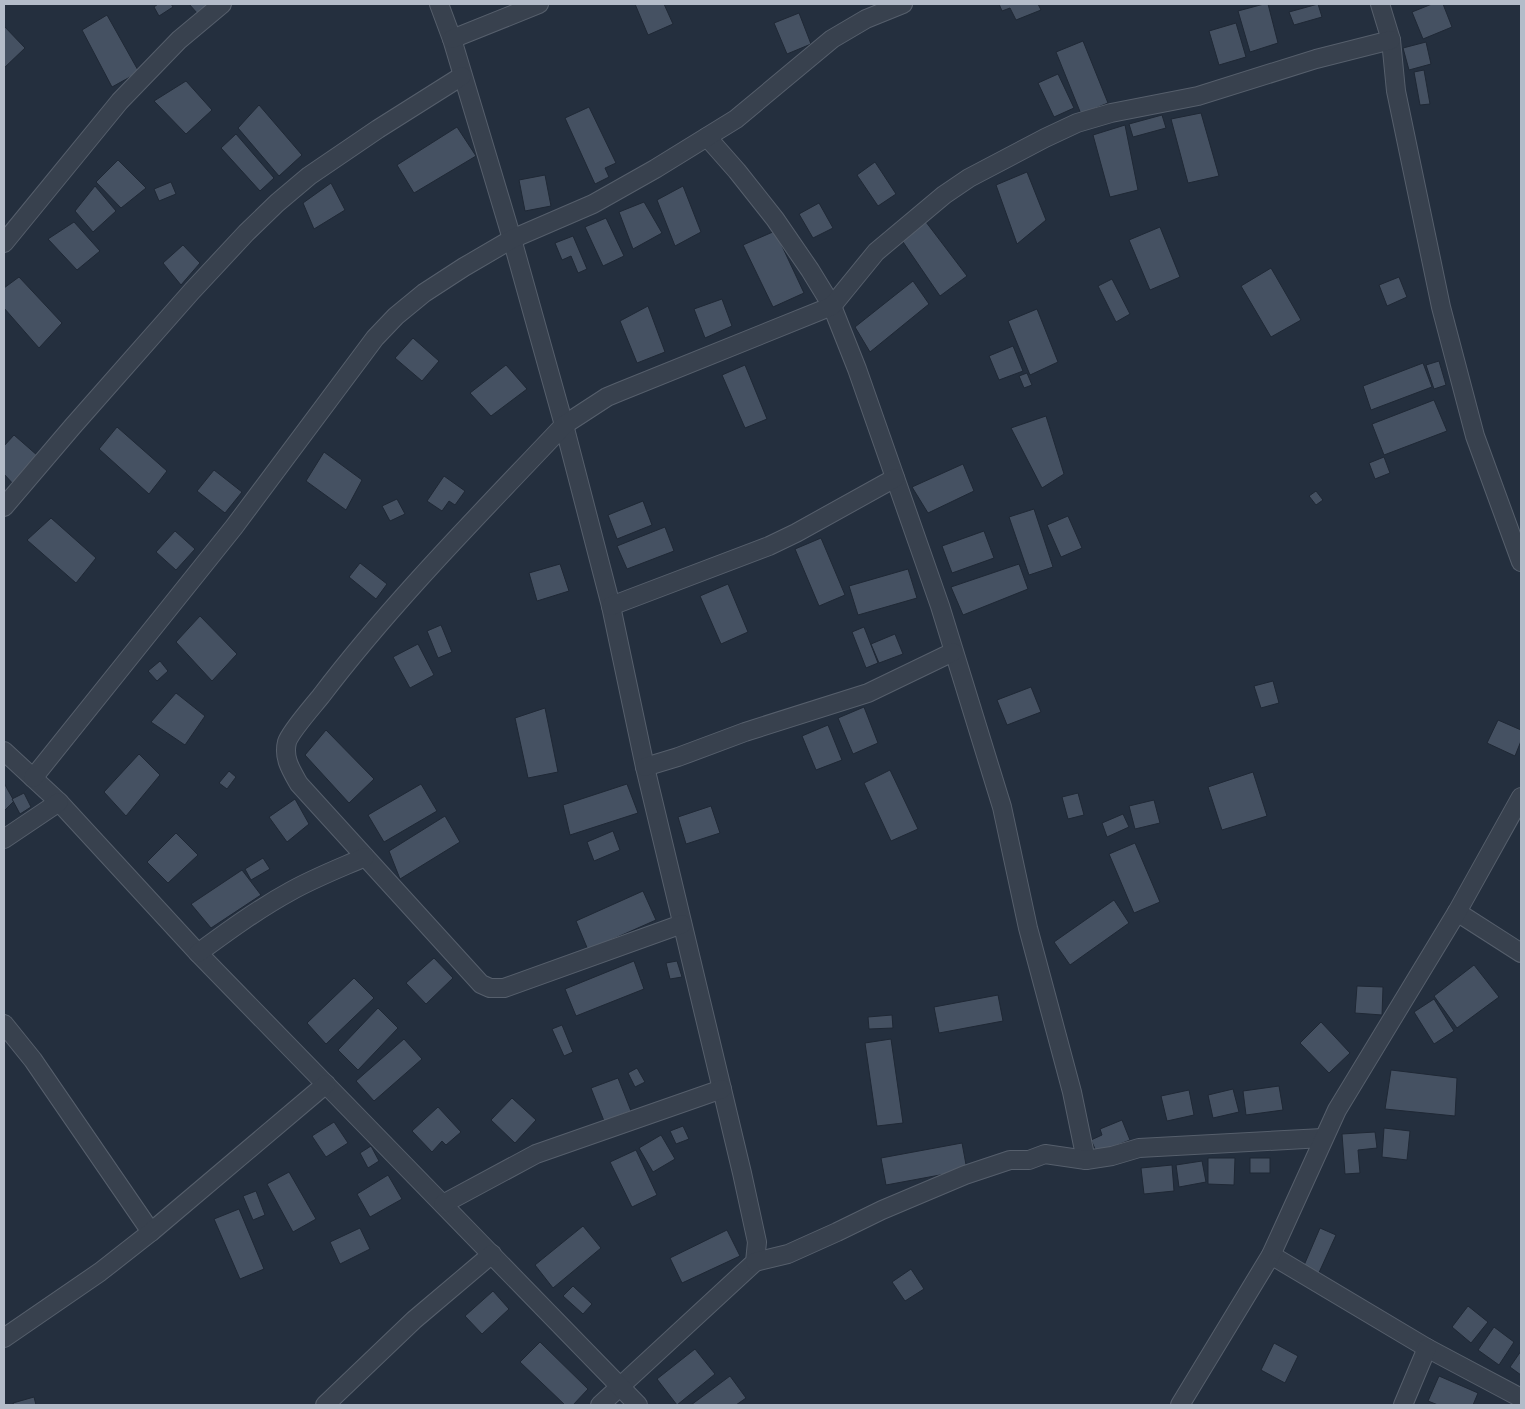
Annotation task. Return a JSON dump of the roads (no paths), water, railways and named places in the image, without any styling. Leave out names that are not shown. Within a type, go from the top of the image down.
[{"type":"street","points":[[4,244],[120,101],[179,40],[222,4]]},
{"type":"street","points":[[440,4],[452,38],[512,239],[564,425],[611,606],[645,768],[757,1242],[755,1262]]},
{"type":"street","points":[[452,38],[539,4]]},
{"type":"street","points":[[33,778],[234,527],[375,338],[396,316],[464,267],[512,239],[593,204],[707,137],[736,119],[832,39],[866,19],[903,4]]},
{"type":"street","points":[[1380,4],[1391,40],[1396,91],[1441,307],[1475,436],[1521,562]]},
{"type":"street","points":[[682,924],[504,988],[490,988],[481,984],[299,784],[289,767],[285,754],[288,740],[342,669],[410,589],[564,425],[613,394],[832,306],[876,252],[944,195],[984,170],[1044,138],[1077,123],[1111,113],[1198,96],[1316,59],[1391,40]]},
{"type":"street","points":[[4,507],[192,291],[277,203],[309,176],[378,129],[462,76]]},
{"type":"street","points":[[707,137],[737,170],[775,218],[832,306],[857,369],[940,606],[1002,807],[1028,928],[1072,1092],[1086,1160]]},
{"type":"street","points":[[611,606],[769,546],[895,478]]},
{"type":"street","points":[[645,768],[678,758],[745,732],[868,693],[953,652]]},
{"type":"street","points":[[4,752],[59,802],[198,953],[638,1405]]},
{"type":"street","points":[[1180,1405],[1271,1255],[1337,1110],[1457,912],[1521,797]]},
{"type":"street","points":[[4,839],[59,802]]},
{"type":"street","points":[[198,953],[234,926],[276,899],[365,857]]},
{"type":"street","points":[[1457,912],[1521,953]]},
{"type":"street","points":[[4,1024],[33,1060],[152,1232]]},
{"type":"street","points":[[4,1338],[100,1272],[152,1232],[326,1084]]},
{"type":"street","points":[[443,1204],[536,1154],[722,1089]]},
{"type":"street","points":[[600,1405],[755,1262],[788,1254],[882,1210],[965,1175],[1010,1160],[1028,1160],[1045,1154],[1086,1160],[1112,1156],[1139,1148],[1323,1138]]},
{"type":"street","points":[[325,1405],[414,1320],[492,1254]]},
{"type":"street","points":[[1271,1255],[1427,1348],[1521,1398]]},
{"type":"street","points":[[1403,1405],[1427,1348]]}]
